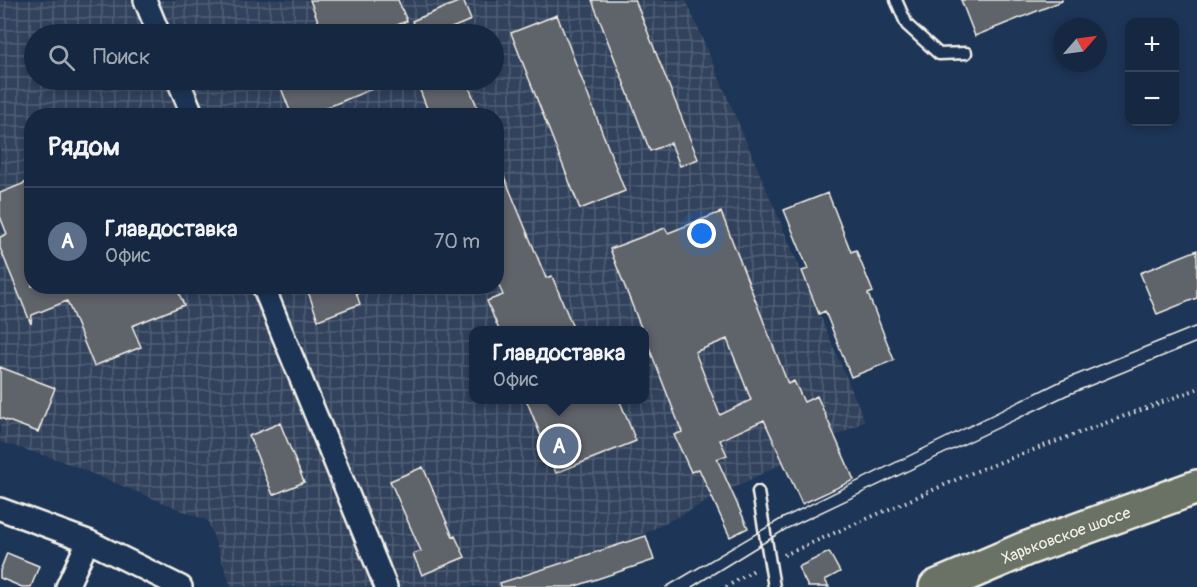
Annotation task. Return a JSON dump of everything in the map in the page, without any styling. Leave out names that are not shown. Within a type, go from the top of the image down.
[{"type":"main road","name":"Харьковское шоссе","points":[[936,587],[1025,549],[1197,487]]},
{"type":"street","points":[[145,0],[155,24]]},
{"type":"street","points":[[182,90],[190,108]]},
{"type":"street","points":[[266,294],[386,587]]},
{"type":"street","points":[[0,509],[88,541],[181,587]]},
{"type":"street","points":[[67,587],[88,541]]},
{"type":"lane","points":[[896,0],[907,25],[939,54],[966,53]]},
{"type":"lane","points":[[758,492],[774,587]]},
{"type":"path","points":[[726,587],[769,561],[974,472],[1197,389]]},
{"type":"shaded area","points":[[0,0],[686,0],[865,421],[540,587],[231,587],[208,521],[59,460],[0,442]]},
{"type":"building","points":[[310,0],[398,0],[407,21],[399,24],[319,24]]},
{"type":"building","points":[[463,0],[471,20],[461,24],[413,24],[412,21]]},
{"type":"building","points":[[592,0],[635,0],[698,159],[680,166],[671,143],[650,151]]},
{"type":"building","points":[[961,0],[1062,0],[1062,1],[975,36]]},
{"type":"building","points":[[557,15],[625,191],[580,209],[511,33]]},
{"type":"building","points":[[282,90],[370,90],[326,108],[289,108]]},
{"type":"building","points":[[420,90],[470,90],[478,108],[427,108]]},
{"type":"building","points":[[504,176],[546,278],[552,276],[572,326],[497,326],[487,301],[503,295]]},
{"type":"building","points":[[24,183],[24,294],[179,294],[184,305],[132,326],[141,347],[94,366],[67,301],[32,315],[31,324],[0,248],[0,237],[7,234],[0,216],[0,193]]},
{"type":"building","points":[[828,193],[851,252],[856,250],[873,292],[868,294],[894,360],[851,377],[825,311],[819,314],[802,271],[808,269],[784,210]]},
{"type":"building","points":[[721,212],[788,384],[794,381],[804,402],[817,396],[854,480],[802,504],[764,420],[720,440],[727,455],[717,459],[748,528],[730,537],[699,469],[691,472],[674,435],[682,432],[649,347],[649,326],[640,326],[610,249],[665,228],[668,233]],"holes":[[[727,339],[751,400],[720,415],[695,352]]]},
{"type":"building","points":[[1197,250],[1197,298],[1157,314],[1140,273]]},
{"type":"building","points":[[309,294],[357,294],[360,304],[318,320]]},
{"type":"building","points":[[0,367],[55,388],[38,432],[0,418]]},
{"type":"building","points":[[528,404],[621,404],[636,441],[556,473]]},
{"type":"building","points":[[280,423],[304,482],[273,495],[249,436]]},
{"type":"building","points":[[423,467],[453,537],[455,536],[465,557],[422,575],[413,554],[421,551],[390,481]]},
{"type":"building","points":[[646,536],[654,560],[573,587],[501,587],[500,583]]},
{"type":"building","points":[[829,552],[840,572],[825,580],[829,587],[808,587],[798,567]]},
{"type":"building","points":[[7,553],[39,566],[31,587],[22,587],[0,578],[0,571]]},
{"type":"tram line","points":[[666,587],[781,519],[1061,381],[1197,326]]},
{"type":"tram line","points":[[692,587],[786,529],[1067,395],[1197,342]]},
{"type":"place","name":"Главдоставка","points":[[559,446]]}]
